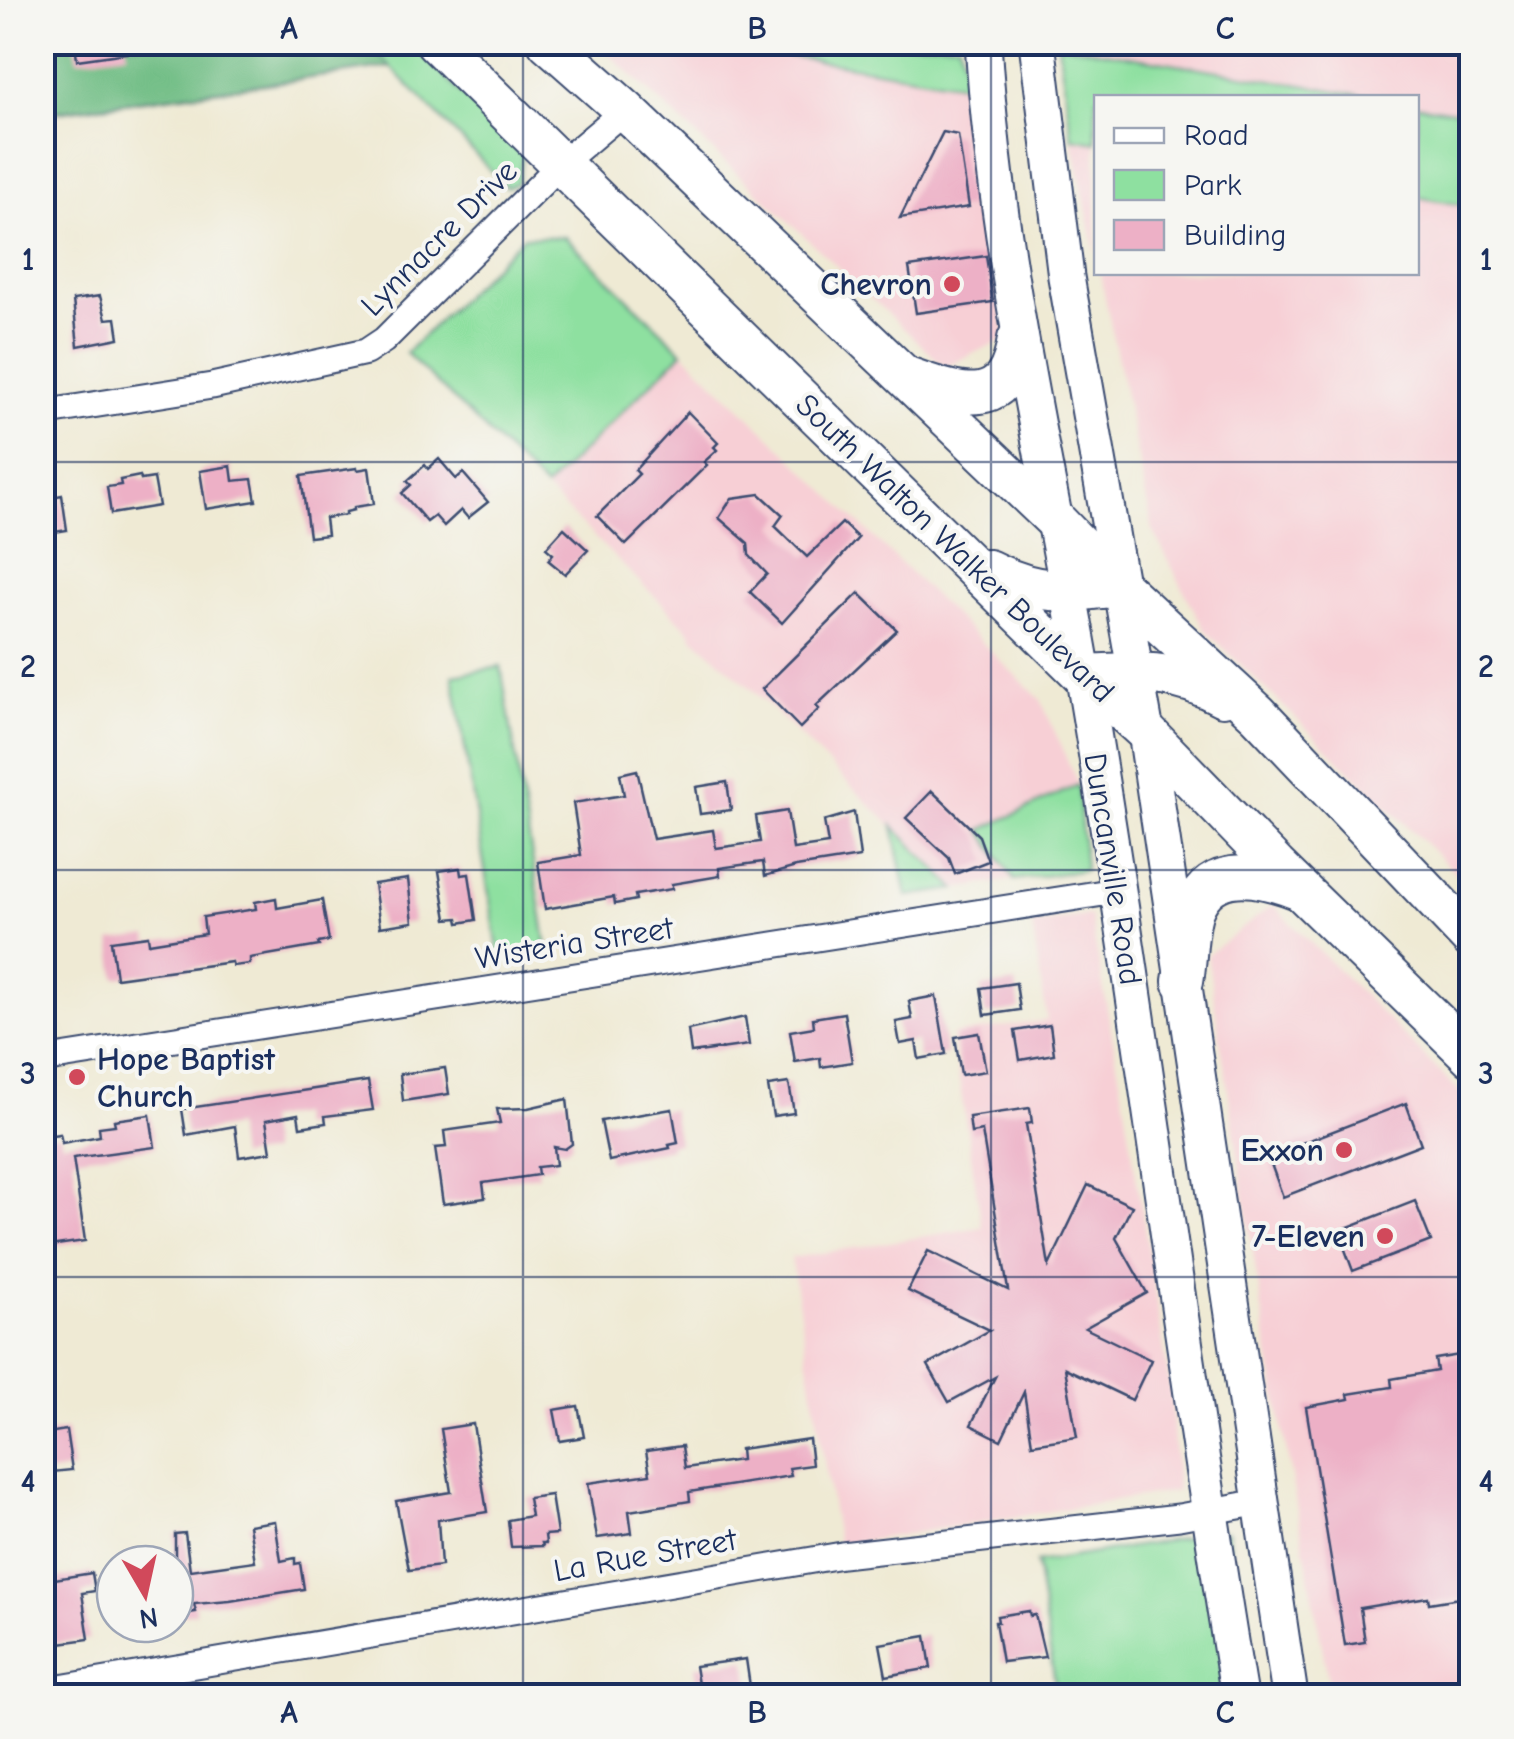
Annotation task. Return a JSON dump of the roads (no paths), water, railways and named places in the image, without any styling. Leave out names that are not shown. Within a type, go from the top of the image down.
[{"type":"main road","name":"South Walton Walker Boulevard","points":[[436,42],[1146,732],[1472,1056]]},
{"type":"main road","points":[[548,42],[625,110],[1119,586],[1258,714],[1472,939]]},
{"type":"main road","name":"Duncanville Road","points":[[983,42],[987,113],[1018,339],[1083,674],[1239,1696]]},
{"type":"main road","name":"Duncanville Road","points":[[1037,42],[1066,277],[1146,732],[1290,1696]]},
{"type":"main road","points":[[902,376],[958,394],[981,394],[1003,384],[1014,365],[1018,339]]},
{"type":"main road","points":[[967,559],[1016,584],[1042,592],[1068,593],[1119,586]]},
{"type":"main road","points":[[1083,674],[1169,674],[1195,680],[1258,714]]},
{"type":"main road","points":[[1183,981],[1192,913],[1216,881],[1239,875],[1264,876],[1302,891]]},
{"type":"main road","points":[[1167,1238],[1219,1230]]},
{"type":"street","name":"Lynnacre Drive","points":[[42,413],[230,382],[366,352],[384,340],[560,164],[625,110]]},
{"type":"street","name":"Wisteria Street","points":[[42,1060],[1116,890]]},
{"type":"street","name":"La Rue Street","points":[[42,1691],[842,1554],[1208,1512],[1262,1502]]},
{"type":"place","name":"Chevron","points":[[952,284]]},
{"type":"place","name":"Hope Baptist Church","points":[[77,1077]]},
{"type":"place","name":"Exxon","points":[[1344,1150]]},
{"type":"place","name":"7-Eleven","points":[[1385,1236]]}]
